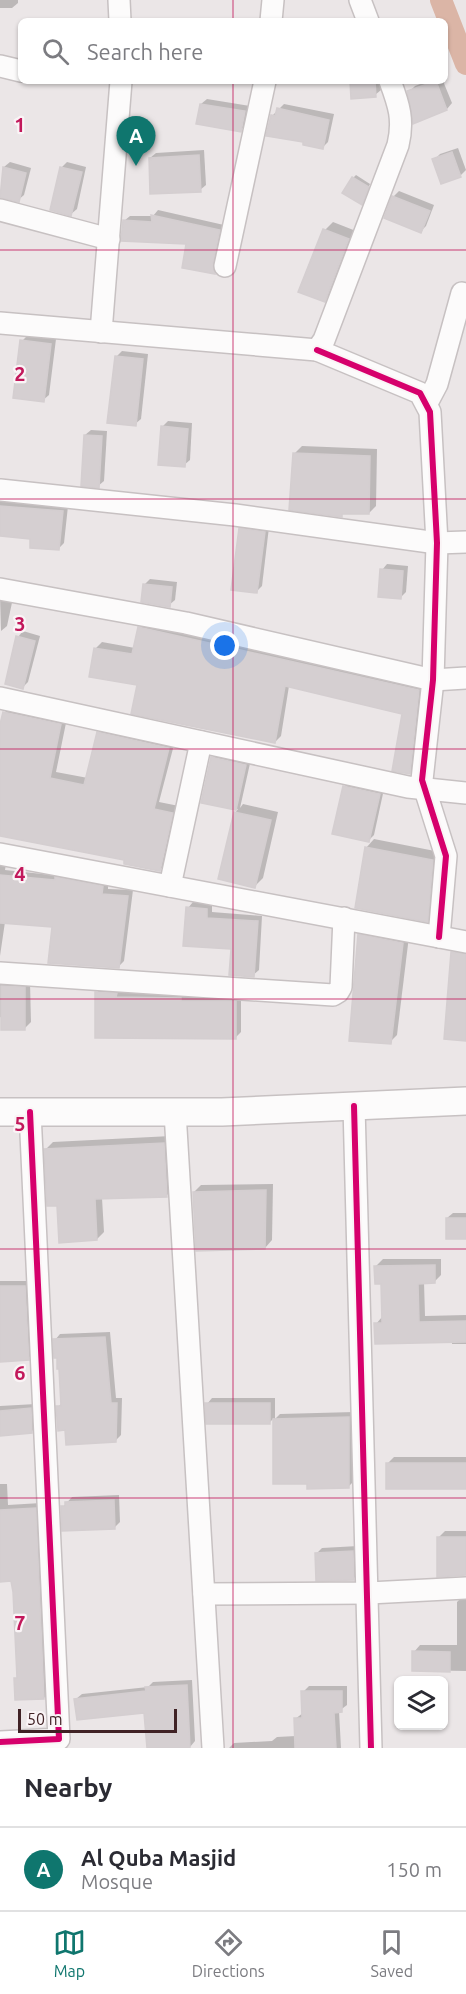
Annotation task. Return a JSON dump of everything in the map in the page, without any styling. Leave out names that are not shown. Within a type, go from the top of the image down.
[{"type":"street","points":[[119,0],[120,18]]},
{"type":"street","points":[[271,18],[273,0]]},
{"type":"street","points":[[360,0],[367,18]]},
{"type":"street","points":[[0,66],[18,69]]},
{"type":"street","points":[[100,332],[121,84]]},
{"type":"street","points":[[225,266],[264,84]]},
{"type":"street","points":[[317,350],[324,340],[398,145],[403,127],[402,113],[391,84]]},
{"type":"street","points":[[0,210],[109,239]]},
{"type":"street","points":[[427,403],[437,384],[462,293]]},
{"type":"street","points":[[0,323],[317,350],[420,393],[430,412],[437,543],[433,680],[422,780],[423,790],[446,856],[439,937]]},
{"type":"street","points":[[0,490],[235,515],[437,543],[466,542]]},
{"type":"street","points":[[0,589],[186,623],[433,680],[466,678]]},
{"type":"street","points":[[0,698],[423,790],[466,793]]},
{"type":"street","points":[[170,886],[201,742]]},
{"type":"street","points":[[0,854],[466,942]]},
{"type":"street","points":[[0,973],[333,995],[340,987],[344,918]]},
{"type":"street","points":[[0,1112],[175,1112],[466,1101]]},
{"type":"street","points":[[354,1106],[369,1593],[371,1748]]},
{"type":"street","points":[[0,1742],[63,1743],[30,1112]]},
{"type":"street","points":[[175,1112],[213,1748]]},
{"type":"street","points":[[204,1594],[369,1593],[466,1588]]},
{"type":"building","points":[[350,84],[375,84],[376,97],[351,99]]},
{"type":"building","points":[[427,84],[437,84],[447,110],[413,124],[407,91]]},
{"type":"building","points":[[200,104],[245,111],[241,132],[196,124]]},
{"type":"building","points":[[277,108],[329,120],[323,149],[303,145],[303,142],[266,136],[271,115],[275,116]]},
{"type":"building","points":[[452,152],[461,177],[441,184],[432,159]]},
{"type":"building","points":[[199,155],[201,192],[150,194],[149,158]]},
{"type":"building","points":[[3,167],[26,173],[19,202],[0,198]]},
{"type":"building","points":[[60,167],[82,172],[71,216],[50,210]]},
{"type":"building","points":[[352,177],[369,187],[362,205],[342,193]]},
{"type":"building","points":[[392,196],[430,211],[421,233],[384,218]]},
{"type":"building","points":[[151,215],[220,230],[213,263],[215,274],[182,268],[186,244],[121,241],[123,220],[152,222]]},
{"type":"building","points":[[323,229],[349,239],[325,302],[298,292]]},
{"type":"building","points":[[20,340],[51,344],[44,402],[13,398]]},
{"type":"building","points":[[115,356],[143,359],[136,426],[107,423]]},
{"type":"building","points":[[161,426],[188,429],[185,467],[158,465]]},
{"type":"building","points":[[84,435],[102,436],[99,488],[81,486]]},
{"type":"building","points":[[293,453],[370,456],[369,514],[342,514],[342,517],[289,510]]},
{"type":"building","points":[[0,506],[63,511],[59,550],[30,548],[30,539],[0,536]]},
{"type":"building","points":[[239,528],[265,532],[257,593],[231,590]]},
{"type":"building","points":[[380,569],[403,571],[401,599],[378,597]]},
{"type":"building","points":[[143,584],[172,587],[170,607],[141,602]]},
{"type":"building","points":[[138,627],[419,690],[410,774],[392,771],[402,714],[285,686],[275,743],[131,714],[137,685],[89,677],[94,648],[132,654]]},
{"type":"building","points":[[16,636],[35,641],[23,689],[5,684]]},
{"type":"building","points":[[3,712],[61,724],[50,778],[84,785],[97,732],[169,748],[154,809],[173,813],[160,871],[124,864],[124,860],[0,836],[0,724]]},
{"type":"building","points":[[211,757],[246,765],[236,810],[201,803]]},
{"type":"building","points":[[343,786],[380,794],[369,842],[332,834]]},
{"type":"building","points":[[234,812],[271,820],[255,888],[218,879]]},
{"type":"building","points":[[365,847],[433,860],[428,922],[355,908]]},
{"type":"building","points":[[0,875],[55,880],[55,877],[103,886],[102,894],[128,896],[119,968],[48,963],[52,927],[0,923]]},
{"type":"building","points":[[186,907],[207,909],[207,918],[258,921],[254,977],[229,975],[231,949],[183,946]]},
{"type":"building","points":[[358,934],[403,943],[391,1044],[349,1041]]},
{"type":"building","points":[[451,952],[466,954],[466,1041],[444,1039]]},
{"type":"building","points":[[1,986],[25,987],[25,1030],[1,1030]]},
{"type":"building","points":[[95,992],[117,993],[116,997],[181,998],[181,1001],[236,1001],[236,1039],[95,1038]]},
{"type":"building","points":[[164,1143],[167,1197],[95,1199],[97,1240],[59,1243],[57,1206],[47,1206],[44,1149]]},
{"type":"building","points":[[266,1190],[265,1249],[196,1251],[193,1192]]},
{"type":"building","points":[[446,1218],[466,1218],[466,1239],[446,1239]]},
{"type":"building","points":[[435,1265],[435,1283],[418,1284],[419,1322],[466,1321],[466,1342],[375,1344],[374,1323],[382,1323],[381,1284],[375,1284],[374,1266]]},
{"type":"building","points":[[0,1286],[25,1286],[29,1360],[0,1362]]},
{"type":"building","points":[[105,1337],[111,1403],[117,1403],[116,1442],[66,1445],[65,1430],[58,1431],[56,1406],[61,1406],[59,1369],[57,1369],[57,1358],[54,1358],[53,1339]]},
{"type":"building","points":[[205,1403],[270,1403],[270,1424],[206,1424]]},
{"type":"building","points":[[31,1408],[32,1433],[0,1436],[0,1411]]},
{"type":"building","points":[[349,1417],[349,1488],[307,1489],[307,1484],[273,1484],[273,1419]]},
{"type":"building","points":[[386,1463],[466,1463],[466,1489],[386,1489]]},
{"type":"building","points":[[114,1500],[115,1529],[62,1531],[61,1506],[65,1506],[65,1502]]},
{"type":"building","points":[[36,1508],[44,1699],[15,1700],[14,1678],[17,1678],[13,1592],[11,1581],[0,1582],[0,1510]]},
{"type":"building","points":[[437,1537],[466,1537],[466,1575],[437,1577]]},
{"type":"building","points":[[353,1551],[354,1580],[316,1581],[315,1553]]},
{"type":"building","points":[[412,1651],[450,1652],[450,1672],[412,1671]]},
{"type":"building","points":[[187,1685],[190,1748],[147,1748],[144,1713],[77,1720],[74,1699],[146,1691],[145,1687]]},
{"type":"building","points":[[301,1691],[342,1691],[342,1712],[334,1713],[336,1748],[295,1748],[294,1718],[302,1718]]},
{"type":"waterway","points":[[441,0],[466,64]]},
{"type":"cycle path","points":[[317,350],[420,393],[430,412],[437,543],[433,680],[422,780],[446,856],[439,937]]},
{"type":"cycle path","points":[[354,1106],[371,1748]]},
{"type":"cycle path","points":[[0,1742],[59,1739],[30,1112]]},
{"type":"place","name":"Al Quba Masjid","points":[[136,166]]}]
